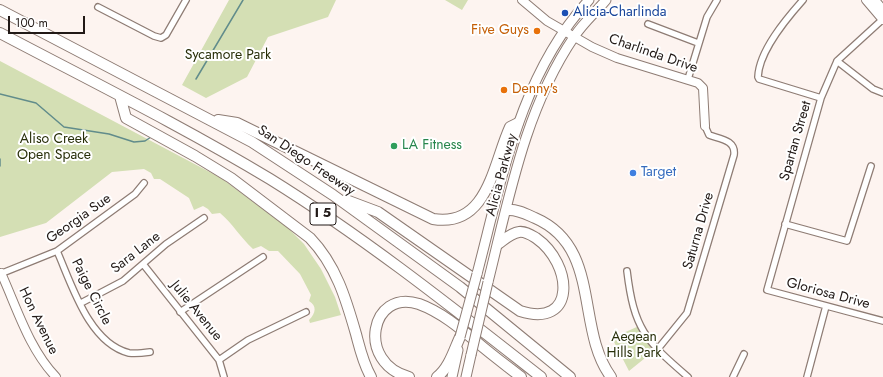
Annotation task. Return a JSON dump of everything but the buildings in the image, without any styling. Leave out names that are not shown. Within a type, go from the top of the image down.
[{"type":"highway","name":"San Diego Freeway","points":[[0,10],[209,118],[252,142],[333,195],[460,287],[570,377]]},
{"type":"highway","name":"I 5","points":[[0,33],[187,130],[270,180],[371,247],[447,303],[541,377]]},
{"type":"highway","points":[[120,96],[126,118],[195,156],[231,178],[310,238],[321,250],[334,270],[349,310],[364,361],[371,377]]},
{"type":"highway","points":[[209,118],[237,123],[433,219],[444,221],[456,219],[473,210],[479,202],[495,170],[510,127],[519,121]]},
{"type":"highway","points":[[333,195],[378,212],[520,311],[530,314],[542,314],[552,310],[562,300],[565,290],[564,276],[557,260],[547,246],[530,234],[520,232],[510,234],[498,244]]},
{"type":"highway","points":[[509,210],[542,221],[562,236],[575,255],[582,274],[601,358],[611,377]]},
{"type":"highway","points":[[409,377],[393,370],[382,360],[374,339],[374,331],[382,313],[388,308],[402,302],[420,304],[448,320],[521,377]]},
{"type":"highway","points":[[437,377],[443,372],[450,361],[460,337]]},
{"type":"main road","name":"Alicia Parkway","points":[[452,377],[460,337],[519,121],[541,70],[564,30],[589,0]]},
{"type":"main road","name":"Alicia Parkway","points":[[466,377],[488,282],[509,210],[531,123],[554,71],[575,36],[606,0]]},
{"type":"main road","points":[[519,121],[531,123]]},
{"type":"main road","points":[[494,209],[509,210]]},
{"type":"street","points":[[98,7],[154,36],[163,37],[186,0]]},
{"type":"street","name":"Charlinda Drive","points":[[522,0],[547,20],[592,47],[617,58],[698,83],[704,88],[704,126]]},
{"type":"street","points":[[688,79],[707,17],[717,0]]},
{"type":"street","points":[[803,0],[785,20],[772,42],[760,65],[758,77],[759,79],[821,98]]},
{"type":"street","points":[[866,0],[883,19]]},
{"type":"street","points":[[875,0],[883,10]]},
{"type":"street","name":"Spartan Street","points":[[767,290],[821,98],[837,61],[883,19]]},
{"type":"street","points":[[648,24],[698,43]]},
{"type":"street","points":[[837,61],[873,89],[883,93]]},
{"type":"street","name":"Saturna Drive","points":[[657,350],[687,313],[707,252],[734,155],[734,148],[730,143],[709,135],[704,126]]},
{"type":"street","points":[[785,224],[847,241],[871,166]]},
{"type":"street","name":"Georgia Sue","points":[[0,273],[57,251],[135,194],[144,183]]},
{"type":"street","name":"Sara Lane","points":[[81,303],[123,281],[166,244],[204,218]]},
{"type":"street","name":"Paige Circle","points":[[57,251],[93,327],[110,344],[129,353],[150,352]]},
{"type":"street","points":[[180,312],[263,257]]},
{"type":"street","name":"Julie Avenue","points":[[143,264],[219,360],[224,377]]},
{"type":"street","points":[[627,271],[634,313],[647,339],[657,350],[688,377]]},
{"type":"street","name":"Hon Avenue","points":[[0,273],[35,350],[56,377]]},
{"type":"street","name":"Gloriosa Drive","points":[[767,290],[883,321]]},
{"type":"street","points":[[807,377],[826,306]]},
{"type":"street","points":[[219,360],[248,340],[306,312]]},
{"type":"street","points":[[732,377],[744,354]]},
{"type":"green space","name":"Sycamore Park","points":[[229,0],[336,0],[328,17],[268,37],[247,77],[206,98],[182,85]]},
{"type":"green space","points":[[445,0],[468,0],[462,10]]},
{"type":"green space","name":"Aliso Creek Open Space","points":[[0,61],[221,178],[288,228],[304,244],[321,269],[335,297],[341,315],[310,323],[309,320],[315,310],[312,303],[309,301],[311,295],[300,274],[278,251],[269,251],[261,246],[253,249],[220,213],[212,214],[203,206],[194,210],[189,198],[160,179],[154,179],[151,173],[144,169],[112,172],[46,223],[0,237]]},
{"type":"green space","name":"Aegean Hills Park","points":[[639,326],[655,350],[629,371],[612,338]]},
{"type":"waterway","points":[[196,79],[243,0]]},
{"type":"waterway","points":[[0,94],[36,103],[64,127],[109,134],[134,142],[145,141],[151,137]]},
{"type":"waterway","points":[[0,159],[0,166]]},
{"type":"place","name":"Alicia-Charlinda","points":[[565,13]]},
{"type":"place","name":"Five Guys","points":[[537,31]]},
{"type":"place","name":"Denny's","points":[[504,90]]},
{"type":"place","name":"LA Fitness","points":[[394,146]]},
{"type":"place","name":"Target","points":[[633,173]]}]
